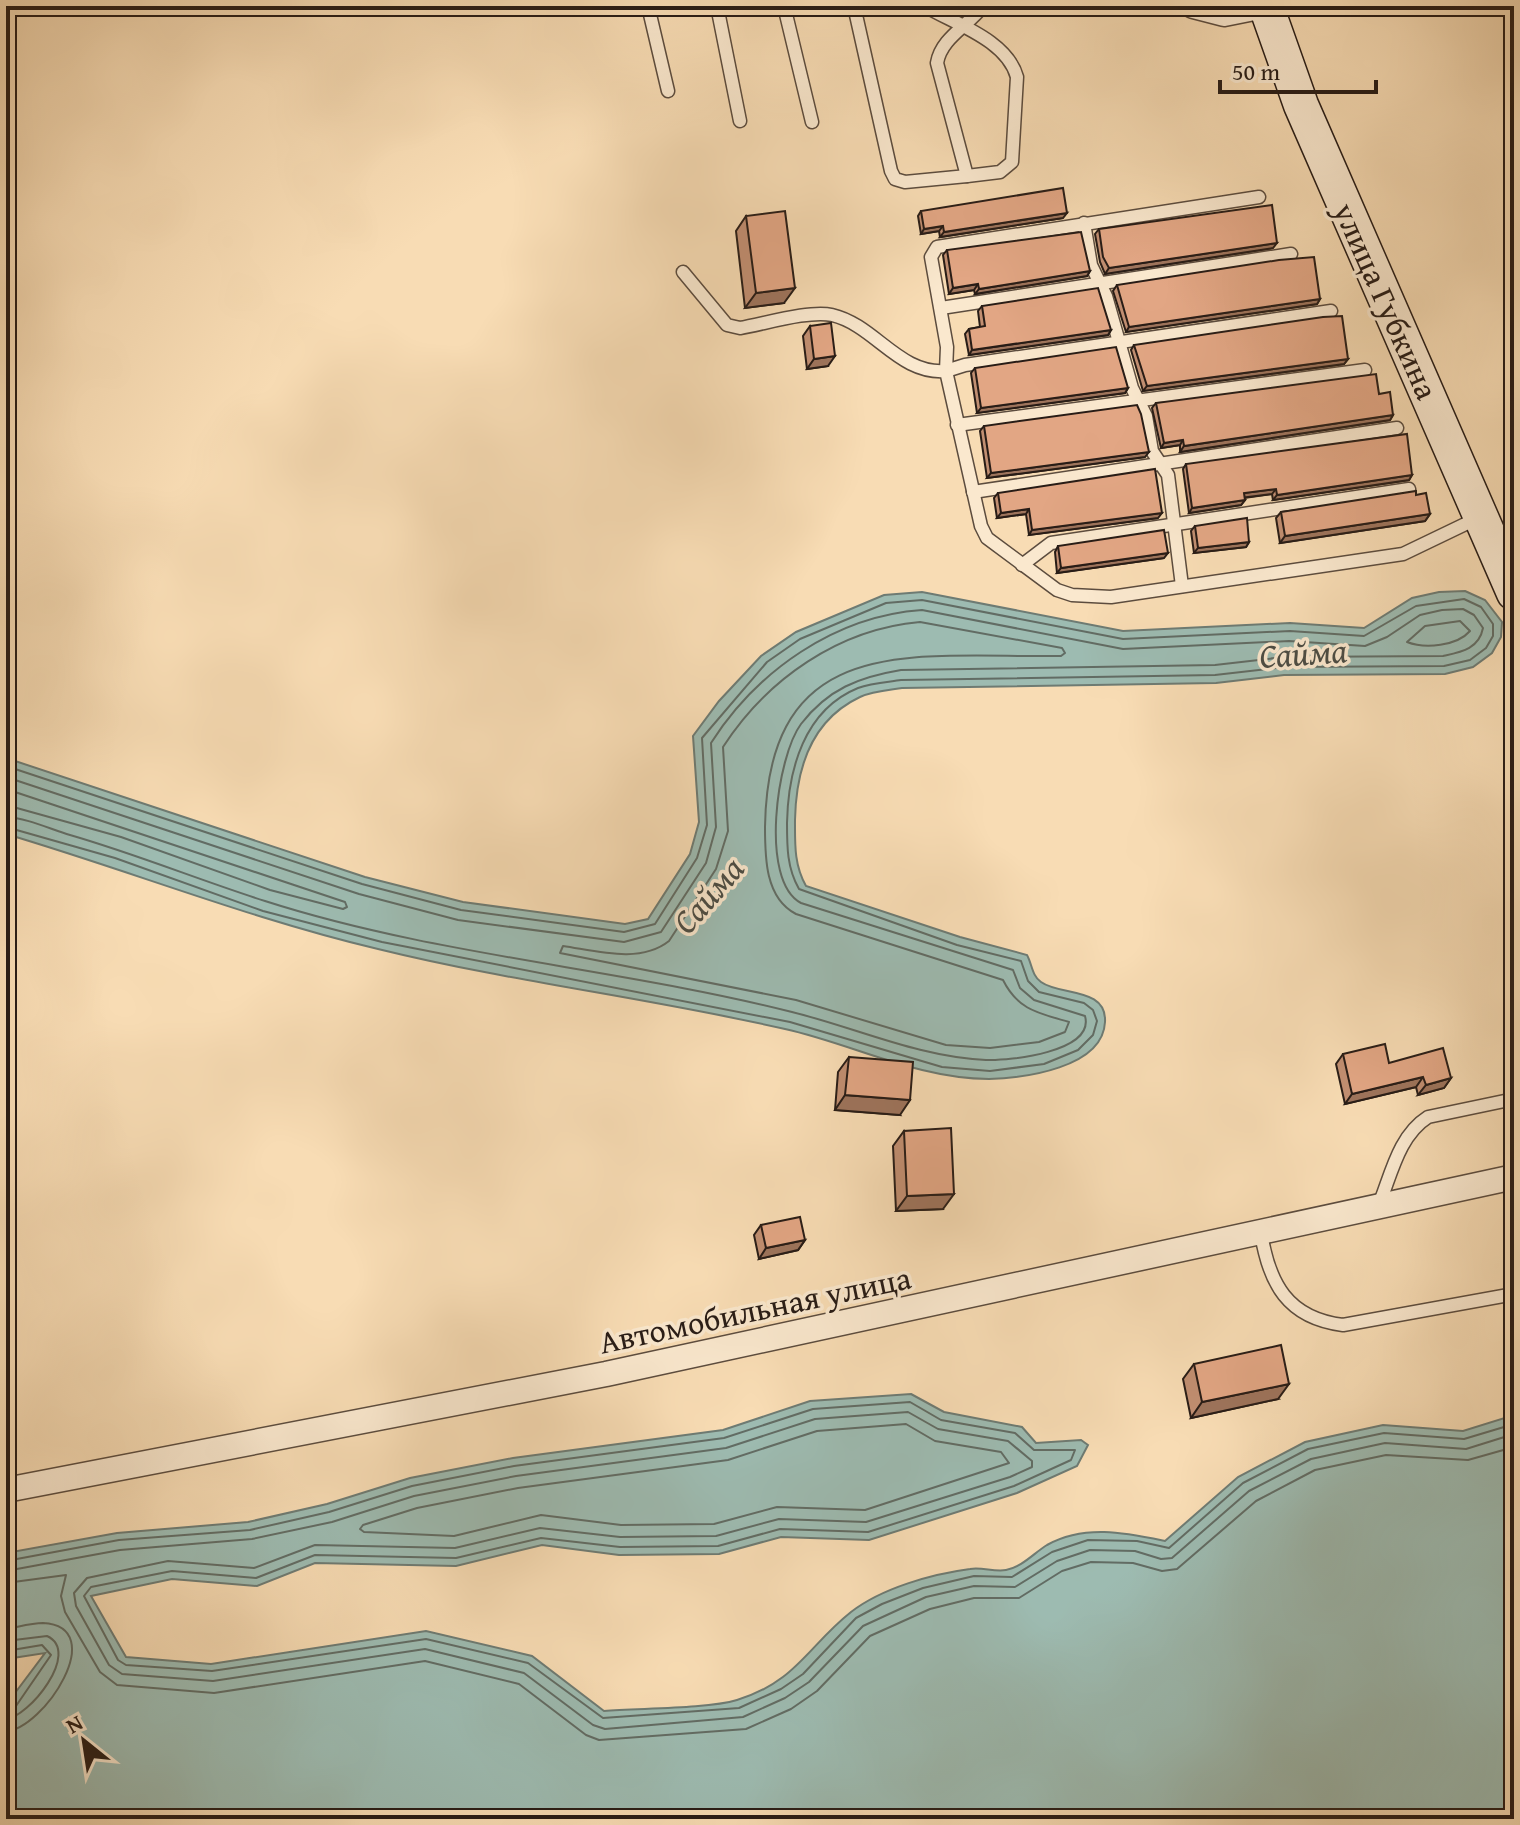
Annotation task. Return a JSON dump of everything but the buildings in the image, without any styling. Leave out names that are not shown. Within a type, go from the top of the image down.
[{"type":"street","points":[[1193,6],[1224,14],[1265,6]]},
{"type":"street","name":"улица Губкина","points":[[1265,6],[1301,105],[1514,593]]},
{"type":"street","name":"Автомобильная улица","points":[[6,1490],[606,1374],[1514,1177]]},
{"type":"lane","points":[[648,6],[668,91]]},
{"type":"lane","points":[[717,6],[740,121]]},
{"type":"lane","points":[[784,6],[812,122]]},
{"type":"lane","points":[[854,6],[895,179],[905,182],[1000,172],[1012,162],[1018,91],[1017,77],[1009,57],[925,6]]},
{"type":"lane","points":[[967,176],[937,63],[945,41],[963,28],[983,6]]},
{"type":"lane","points":[[1259,197],[937,247],[931,257],[941,308],[946,371],[981,526],[987,538],[1057,590],[1072,595],[1111,597],[1403,554],[1480,517]]},
{"type":"lane","points":[[1084,223],[1091,265],[1146,416],[1152,451],[1168,475],[1182,586]]},
{"type":"lane","points":[[941,308],[1291,254]]},
{"type":"lane","points":[[683,272],[727,325],[740,328],[832,315],[847,320],[920,369],[946,371],[965,365],[1331,311]]},
{"type":"lane","points":[[957,425],[1365,370]]},
{"type":"lane","points":[[973,492],[1397,428]]},
{"type":"lane","points":[[1022,565],[1051,543],[1409,489]]},
{"type":"lane","points":[[1378,1207],[1407,1135],[1416,1125],[1428,1117],[1514,1099]]},
{"type":"lane","points":[[1261,1233],[1269,1273],[1284,1298],[1314,1318],[1329,1323],[1343,1325],[1514,1294]]},
{"type":"water","name":"Сайма","points":[[1465,591],[1485,600],[1502,622],[1501,637],[1492,653],[1473,667],[1445,674],[1284,675],[1216,683],[902,688],[865,695],[829,719],[818,733],[803,765],[796,801],[796,854],[806,886],[960,937],[1027,955],[1041,982],[1099,1003],[1105,1022],[1101,1038],[1077,1060],[1041,1073],[989,1079],[936,1073],[785,1029],[428,961],[284,924],[6,834],[6,758],[365,877],[463,902],[625,924],[648,919],[690,854],[699,822],[693,736],[719,701],[761,656],[796,632],[884,595],[922,592],[1123,631],[1290,623],[1364,628],[1412,598],[1439,592]]},
{"type":"water","points":[[911,1394],[944,1412],[1022,1427],[1036,1443],[1081,1440],[1088,1445],[1077,1466],[1017,1493],[869,1540],[781,1537],[719,1554],[619,1555],[542,1545],[456,1566],[315,1563],[257,1586],[172,1579],[91,1596],[126,1657],[211,1664],[426,1631],[532,1656],[604,1711],[724,1703],[774,1683],[863,1603],[908,1583],[970,1569],[1012,1568],[1047,1545],[1076,1534],[1121,1533],[1165,1541],[1238,1477],[1305,1442],[1383,1425],[1463,1431],[1514,1415],[1514,1819],[6,1819],[6,1705],[45,1653],[6,1659],[6,1553],[117,1533],[248,1522],[327,1504],[410,1478],[513,1458],[723,1430],[810,1401]]}]
